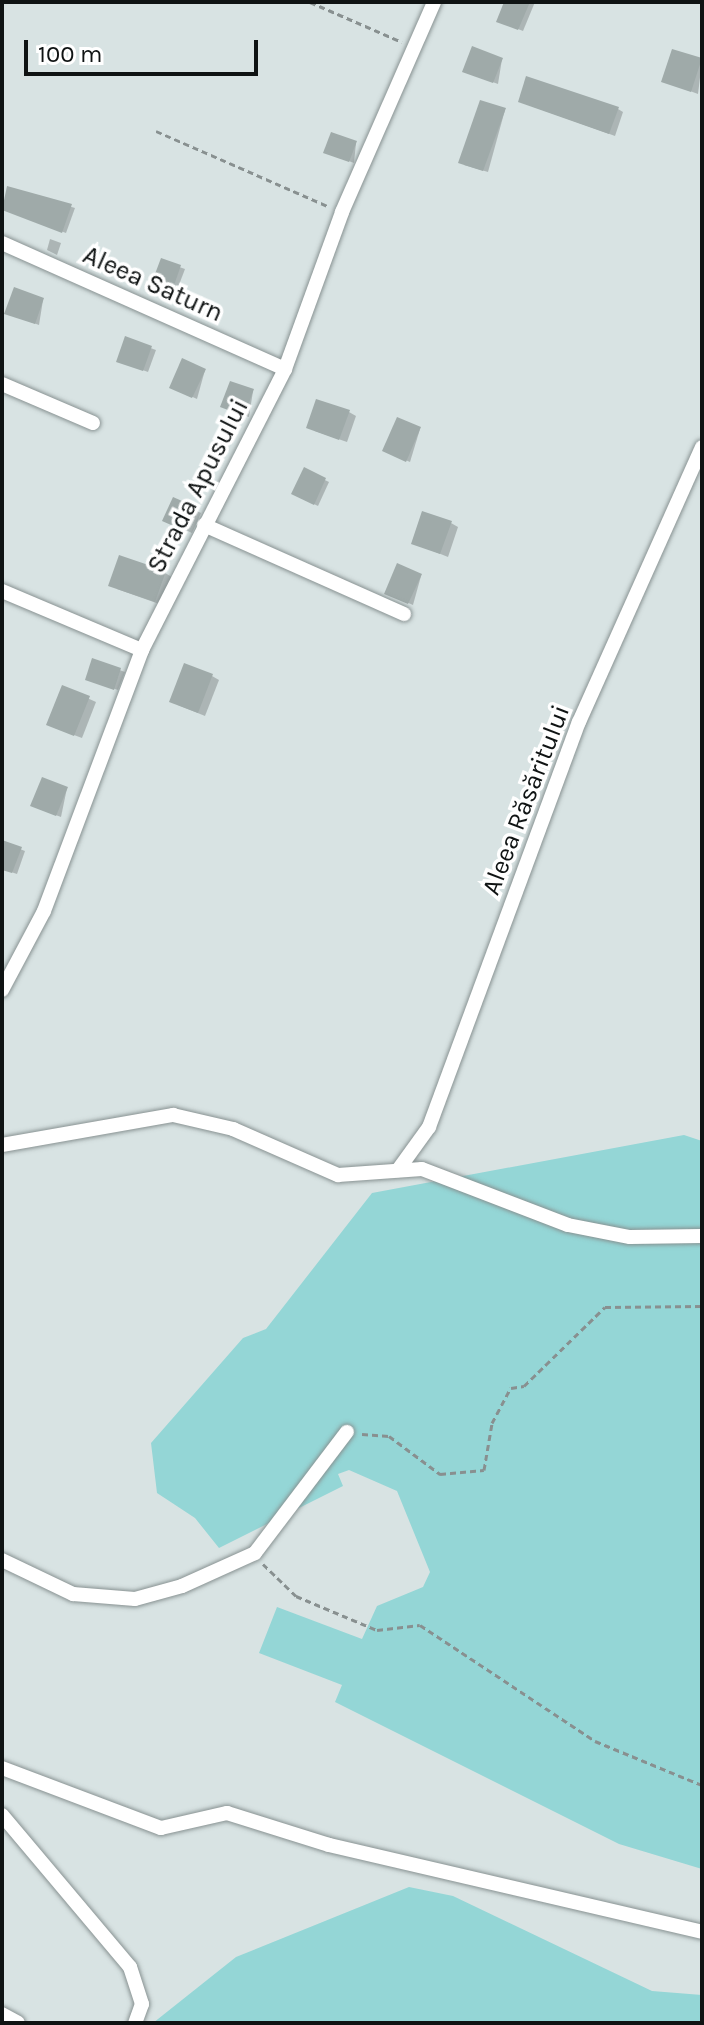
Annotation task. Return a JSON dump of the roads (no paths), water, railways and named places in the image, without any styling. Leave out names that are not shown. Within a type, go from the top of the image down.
[{"type":"street","name":"Strada Apusului","points":[[2,990],[44,911],[142,650],[285,369],[342,212],[434,2]]},
{"type":"street","name":"Aleea Saturn","points":[[2,243],[285,369]]},
{"type":"street","points":[[2,384],[93,423]]},
{"type":"street","name":"Aleea Răsăritului","points":[[398,1170],[429,1127],[579,722],[702,447]]},
{"type":"street","points":[[204,525],[404,614]]},
{"type":"street","points":[[2,591],[142,650]]},
{"type":"street","points":[[2,1145],[173,1115],[233,1129],[338,1175],[398,1170],[437,1174],[568,1225],[630,1237],[702,1236]]},
{"type":"street","points":[[2,1560],[73,1594],[135,1599],[255,1553],[347,1432]]},
{"type":"street","points":[[2,1768],[161,1828],[227,1813],[344,1849],[702,1932]]},
{"type":"street","points":[[2,1815],[130,1967],[142,2004],[135,2023]]},
{"type":"street","points":[[2,2014],[18,2023]]}]
